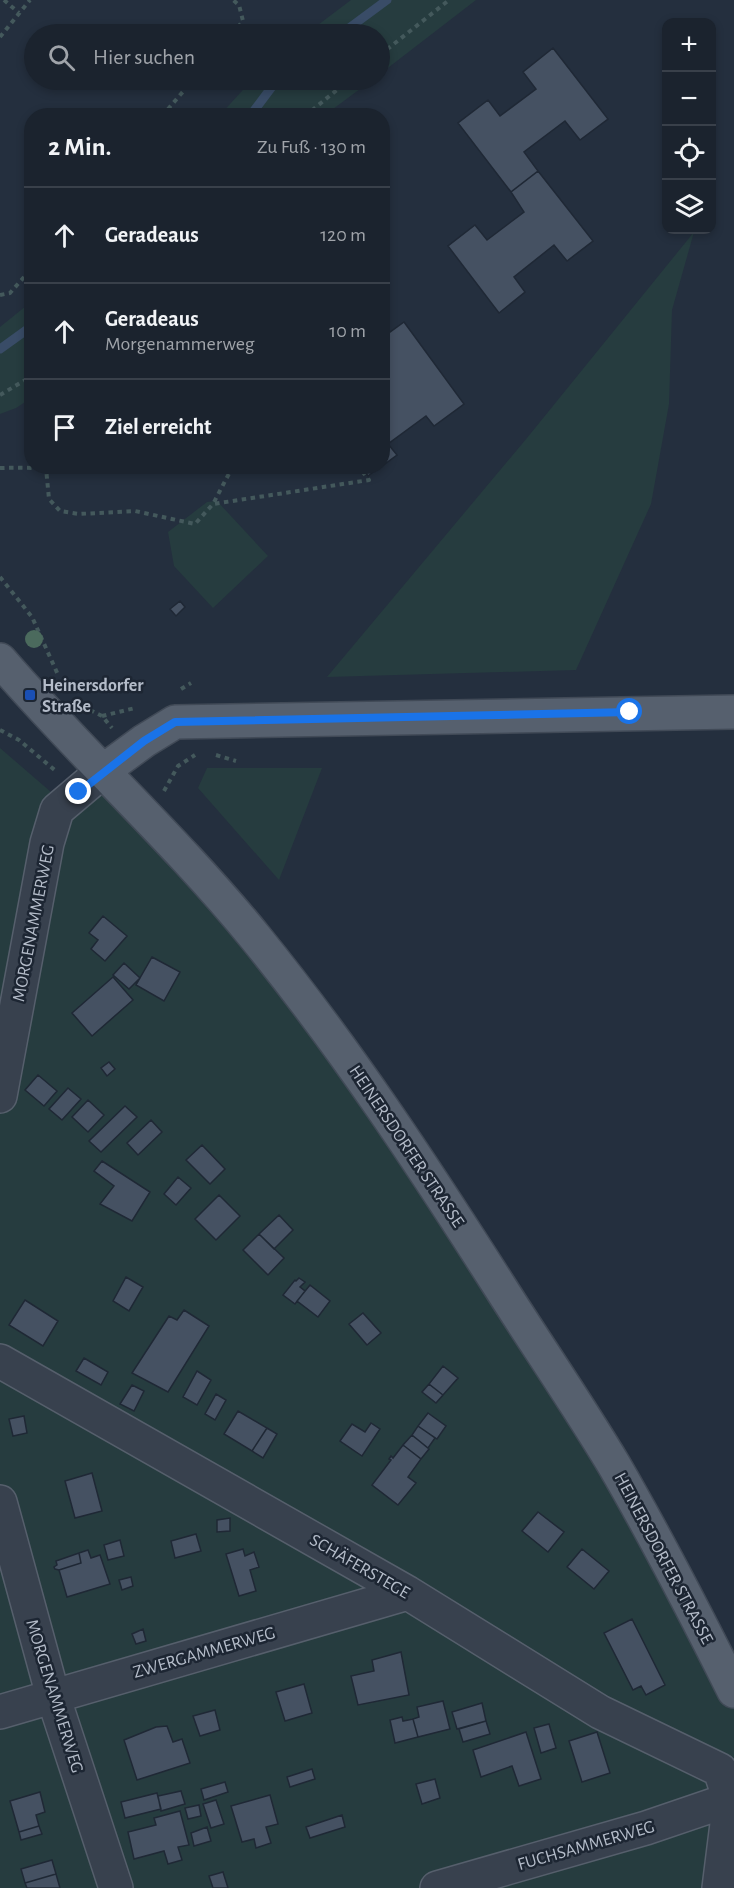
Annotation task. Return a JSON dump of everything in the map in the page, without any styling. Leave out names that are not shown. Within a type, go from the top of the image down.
[{"type":"main road","name":"HEINERSDORFER STRASSE","points":[[0,660],[30,695],[180,852],[252,934],[319,1017],[392,1120],[613,1464],[699,1621],[734,1691]]},
{"type":"main road","points":[[104,771],[144,741],[175,722],[734,712]]},
{"type":"lane","name":"MORGENAMMERWEG","points":[[0,1096],[47,843],[57,810],[104,771]]},
{"type":"lane","name":"SCHÄFERSTEGE","points":[[0,1361],[408,1593],[600,1713],[728,1789]]},
{"type":"lane","name":"MORGENAMMERWEG","points":[[0,1502],[53,1696],[116,1888]]},
{"type":"lane","name":"ZWERGAMMERWEG","points":[[0,1712],[408,1593]]},
{"type":"lane","points":[[723,1885],[728,1789]]},
{"type":"lane","name":"FUCHSAMMERWEG","points":[[437,1888],[646,1828],[728,1789]]},
{"type":"path","points":[[4,0],[19,13]]},
{"type":"path","points":[[0,37],[30,0]]},
{"type":"path","points":[[233,0],[239,5],[243,21],[240,24]]},
{"type":"path","points":[[390,46],[449,0]]},
{"type":"path","points":[[169,108],[184,90]]},
{"type":"path","points":[[315,108],[337,90]]},
{"type":"path","points":[[0,295],[10,292],[24,277]]},
{"type":"path","points":[[0,395],[24,381]]},
{"type":"path","points":[[0,468],[24,467]]},
{"type":"path","points":[[47,474],[49,499],[60,511],[79,514],[135,512],[195,524],[213,504],[229,474]]},
{"type":"path","points":[[213,504],[369,480],[364,474]]},
{"type":"path","points":[[0,577],[32,617],[63,685]]},
{"type":"path","points":[[0,730],[19,740],[26,747]]},
{"type":"path","points":[[207,751],[237,761]]},
{"type":"path","points":[[178,766],[190,756],[199,754]]},
{"type":"green space","points":[[351,0],[476,0],[390,66],[390,24],[319,24]]},
{"type":"green space","points":[[243,90],[359,90],[334,108],[226,108]]},
{"type":"green space","points":[[693,234],[672,310],[669,404],[651,504],[576,670],[327,677]]},
{"type":"green space","points":[[24,308],[24,403],[0,414],[0,327]]},
{"type":"green space","points":[[217,501],[268,556],[213,608],[174,566],[168,532],[207,502]]},
{"type":"green space","points":[[0,748],[51,792],[0,1026]]},
{"type":"green space","points":[[207,768],[322,768],[279,880],[198,788]]},
{"type":"green space","points":[[103,771],[319,1017],[734,1691],[734,1888],[0,1888],[0,1096],[47,843]]},
{"type":"building","points":[[553,48],[608,119],[580,140],[565,121],[524,152],[538,171],[511,192],[458,123],[488,100],[500,116],[536,89],[523,72]]},
{"type":"building","points":[[538,171],[593,241],[567,261],[554,245],[514,277],[525,292],[499,313],[448,246],[475,225],[487,240],[524,212],[511,192]]},
{"type":"building","points":[[404,322],[464,404],[434,426],[426,416],[390,443],[390,332]]},
{"type":"building","points":[[390,446],[397,455],[390,460]]},
{"type":"building","points":[[180,601],[185,607],[176,616],[170,609]]},
{"type":"building","points":[[103,916],[127,936],[105,961],[91,949],[98,940],[89,933]]},
{"type":"building","points":[[152,957],[180,972],[164,1001],[136,985]]},
{"type":"building","points":[[124,963],[140,978],[129,989],[113,975]]},
{"type":"building","points":[[113,977],[133,1000],[92,1036],[72,1013]]},
{"type":"building","points":[[109,1062],[115,1069],[107,1076],[101,1068]]},
{"type":"building","points":[[38,1075],[57,1091],[44,1106],[25,1090]]},
{"type":"building","points":[[68,1088],[81,1099],[62,1120],[49,1109]]},
{"type":"building","points":[[88,1100],[104,1115],[88,1132],[72,1117]]},
{"type":"building","points":[[125,1106],[137,1117],[101,1152],[89,1141]]},
{"type":"building","points":[[151,1120],[162,1132],[138,1155],[127,1143]]},
{"type":"building","points":[[202,1145],[225,1169],[210,1184],[186,1160]]},
{"type":"building","points":[[102,1161],[150,1192],[132,1221],[100,1204],[114,1186],[94,1171]]},
{"type":"building","points":[[178,1177],[191,1188],[176,1205],[164,1194]]},
{"type":"building","points":[[219,1195],[240,1216],[216,1240],[195,1219]]},
{"type":"building","points":[[279,1215],[293,1230],[274,1249],[259,1234]]},
{"type":"building","points":[[259,1234],[284,1258],[268,1275],[243,1250]]},
{"type":"building","points":[[126,1277],[143,1287],[129,1311],[113,1301]]},
{"type":"building","points":[[299,1278],[305,1282],[300,1287],[305,1291],[295,1304],[283,1295]]},
{"type":"building","points":[[310,1285],[330,1301],[318,1317],[297,1301]]},
{"type":"building","points":[[25,1300],[58,1321],[43,1346],[9,1325]]},
{"type":"building","points":[[184,1310],[209,1326],[168,1392],[132,1373],[169,1316],[177,1320]]},
{"type":"building","points":[[363,1313],[381,1333],[367,1345],[349,1324]]},
{"type":"building","points":[[84,1358],[108,1372],[101,1385],[76,1371]]},
{"type":"building","points":[[443,1366],[458,1378],[443,1395],[429,1384]]},
{"type":"building","points":[[197,1371],[211,1380],[197,1405],[183,1397]]},
{"type":"building","points":[[429,1384],[443,1395],[436,1403],[422,1392]]},
{"type":"building","points":[[132,1385],[144,1391],[134,1411],[120,1404]]},
{"type":"building","points":[[216,1394],[226,1400],[215,1420],[205,1414]]},
{"type":"building","points":[[238,1411],[267,1428],[252,1451],[224,1434]]},
{"type":"building","points":[[428,1413],[446,1426],[437,1439],[418,1426]]},
{"type":"building","points":[[24,1416],[27,1433],[13,1436],[9,1419]]},
{"type":"building","points":[[371,1423],[380,1429],[362,1456],[340,1441],[352,1424],[365,1432]]},
{"type":"building","points":[[418,1426],[435,1438],[428,1448],[412,1435]]},
{"type":"building","points":[[267,1428],[277,1434],[263,1458],[252,1451]]},
{"type":"building","points":[[412,1435],[429,1449],[421,1459],[403,1445]]},
{"type":"building","points":[[403,1445],[421,1459],[408,1477],[416,1483],[398,1505],[372,1485],[391,1460],[389,1459],[391,1456],[393,1458]]},
{"type":"building","points":[[92,1473],[102,1511],[75,1518],[65,1481]]},
{"type":"building","points":[[538,1512],[564,1532],[548,1552],[522,1531]]},
{"type":"building","points":[[230,1518],[230,1531],[217,1532],[217,1520]]},
{"type":"building","points":[[196,1534],[201,1551],[175,1558],[171,1541]]},
{"type":"building","points":[[120,1540],[124,1556],[108,1560],[104,1545]]},
{"type":"building","points":[[243,1549],[245,1556],[254,1552],[259,1567],[250,1570],[256,1591],[239,1596],[226,1554]]},
{"type":"building","points":[[582,1549],[609,1571],[594,1589],[567,1567]]},
{"type":"building","points":[[88,1550],[91,1558],[100,1555],[110,1584],[67,1597],[59,1570],[81,1563],[79,1553]]},
{"type":"building","points":[[79,1553],[81,1563],[59,1570],[55,1569],[56,1561]]},
{"type":"building","points":[[131,1577],[133,1586],[122,1590],[119,1580]]},
{"type":"building","points":[[632,1619],[665,1685],[646,1695],[641,1686],[633,1690],[604,1633]]},
{"type":"building","points":[[143,1629],[146,1641],[136,1644],[132,1634]]},
{"type":"building","points":[[401,1652],[409,1695],[358,1705],[351,1676],[374,1671],[372,1660]]},
{"type":"building","points":[[304,1684],[312,1713],[285,1721],[276,1692]]},
{"type":"building","points":[[443,1701],[450,1729],[418,1737],[413,1719],[419,1717],[417,1707]]},
{"type":"building","points":[[482,1703],[486,1721],[457,1729],[452,1712]]},
{"type":"building","points":[[215,1710],[220,1730],[200,1736],[193,1716]]},
{"type":"building","points":[[402,1717],[403,1721],[413,1719],[418,1737],[395,1743],[390,1720]]},
{"type":"building","points":[[486,1721],[490,1734],[463,1742],[459,1729]]},
{"type":"building","points":[[549,1724],[556,1748],[541,1753],[534,1728]]},
{"type":"building","points":[[167,1726],[173,1742],[182,1739],[190,1763],[137,1780],[124,1740],[156,1727]]},
{"type":"building","points":[[526,1732],[541,1779],[519,1786],[512,1766],[481,1777],[473,1750]]},
{"type":"building","points":[[597,1732],[610,1773],[582,1782],[569,1741]]},
{"type":"building","points":[[312,1769],[315,1779],[290,1787],[287,1777]]},
{"type":"building","points":[[435,1779],[440,1798],[422,1804],[416,1784]]},
{"type":"building","points":[[225,1782],[228,1792],[204,1800],[201,1789]]},
{"type":"building","points":[[181,1791],[185,1804],[161,1811],[158,1796]]},
{"type":"building","points":[[40,1792],[45,1812],[36,1815],[39,1826],[19,1832],[10,1801]]},
{"type":"building","points":[[157,1793],[161,1809],[125,1818],[121,1802]]},
{"type":"building","points":[[270,1795],[278,1824],[266,1827],[271,1843],[256,1848],[254,1839],[242,1842],[231,1806]]},
{"type":"building","points":[[216,1800],[224,1824],[211,1828],[203,1804]]},
{"type":"building","points":[[199,1805],[201,1816],[188,1819],[185,1808]]},
{"type":"building","points":[[180,1811],[189,1845],[178,1847],[182,1860],[168,1864],[164,1851],[134,1859],[128,1832],[156,1825],[154,1818]]},
{"type":"building","points":[[342,1815],[345,1827],[310,1838],[306,1827]]},
{"type":"building","points":[[39,1826],[42,1834],[21,1840],[19,1832]]},
{"type":"building","points":[[207,1827],[211,1841],[194,1846],[191,1833]]},
{"type":"building","points":[[52,1860],[56,1874],[25,1883],[21,1869]]},
{"type":"building","points":[[223,1872],[228,1888],[213,1888],[209,1876]]},
{"type":"building","points":[[56,1874],[60,1888],[27,1888],[25,1883]]},
{"type":"waterway","points":[[355,24],[387,0]]},
{"type":"waterway","points":[[256,108],[270,90]]},
{"type":"waterway","points":[[0,349],[24,332]]},
{"type":"place","name":"Heinersdorfer Straße","points":[[30,695]]},
{"type":"route","points":[[79,792],[144,741],[175,722],[630,712]]}]
